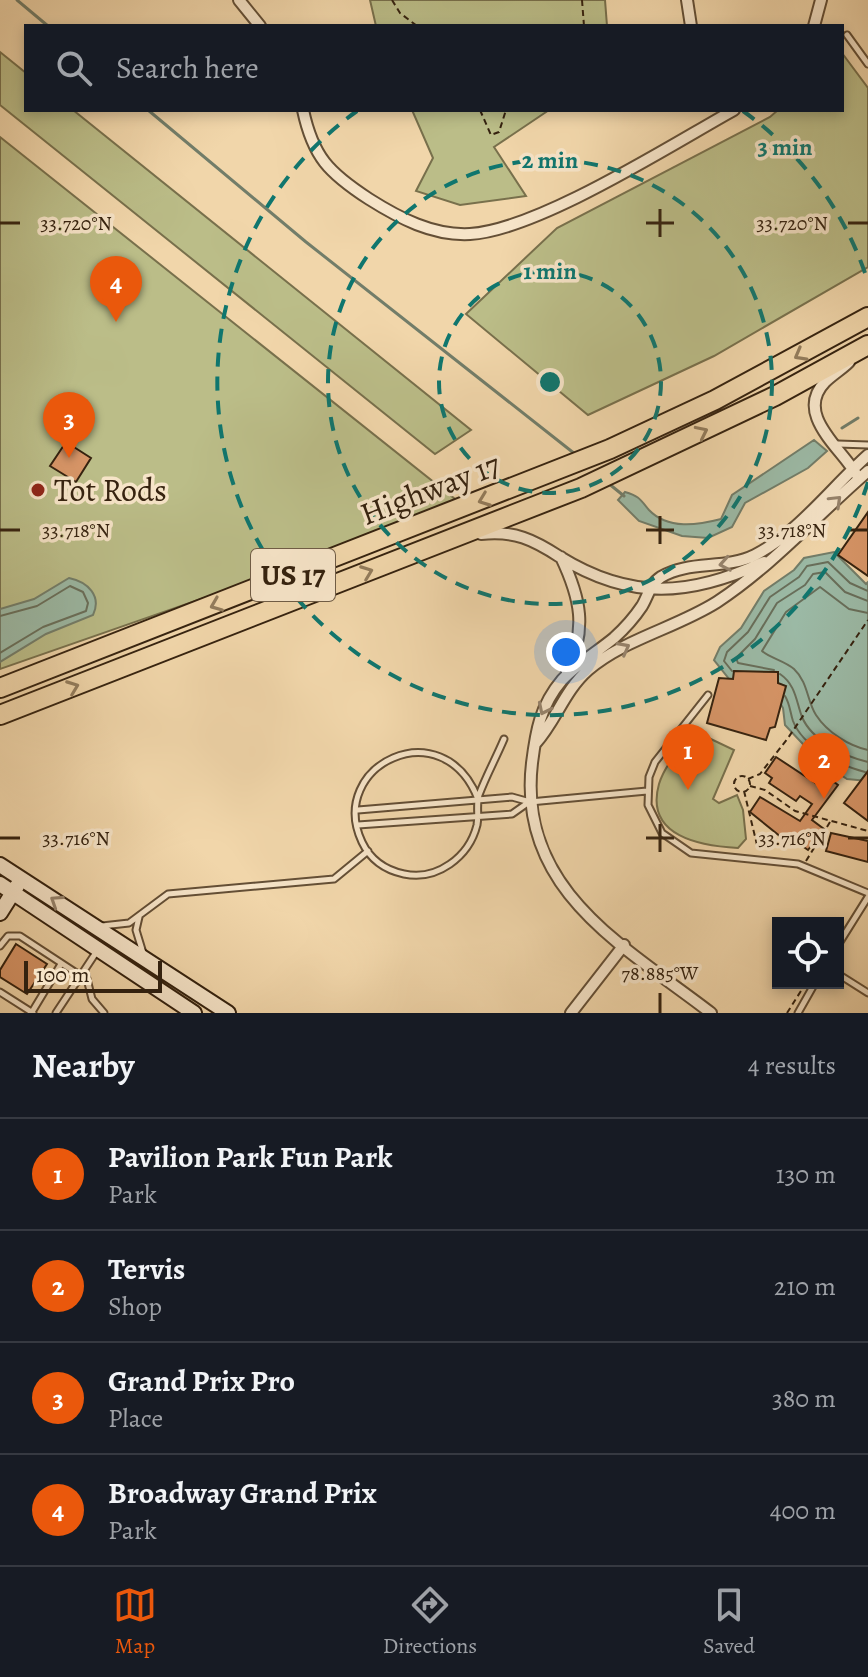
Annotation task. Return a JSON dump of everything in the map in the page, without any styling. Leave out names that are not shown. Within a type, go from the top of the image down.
[{"type":"highway","name":"Highway 17","points":[[0,688],[610,449],[715,400],[868,317]]},
{"type":"highway","name":"Highway 17","points":[[0,715],[581,488],[775,396],[868,345]]},
{"type":"main road","points":[[1,869],[228,1013]]},
{"type":"main road","points":[[0,913],[6,888],[22,880]]},
{"type":"main road","points":[[6,888],[194,1013]]},
{"type":"street","points":[[239,0],[258,24]]},
{"type":"street","points":[[687,0],[691,24]]},
{"type":"street","points":[[815,24],[821,0]]},
{"type":"street","points":[[303,112],[309,142],[334,176],[396,216],[435,231],[471,234],[542,213],[730,112]]},
{"type":"street","points":[[857,480],[853,468],[816,419],[817,395],[826,381],[868,345]]},
{"type":"street","points":[[564,678],[625,628],[651,588],[672,571],[735,563],[756,554],[782,536],[868,455]]},
{"type":"street","points":[[535,744],[547,731],[569,690],[588,670],[635,643],[695,616],[756,574],[868,471]]},
{"type":"street","points":[[447,540],[503,532],[528,537],[592,573],[651,588],[678,590],[709,585],[773,558]]},
{"type":"street","points":[[561,557],[575,585],[582,624],[576,652],[535,728],[530,802],[538,845],[562,889],[624,945],[711,1013]]},
{"type":"street","points":[[571,1013],[624,945]]},
{"type":"lane","points":[[847,35],[868,64]]},
{"type":"lane","points":[[833,443],[852,447],[868,445]]},
{"type":"lane","points":[[708,695],[655,762],[647,791],[651,817],[662,833],[680,848],[706,856],[804,865],[868,895],[844,935]]},
{"type":"lane","points":[[478,799],[460,770],[444,759],[424,753],[403,753],[385,761],[370,774],[361,788],[358,825],[368,851],[381,865],[417,875],[438,871],[463,853],[478,816],[478,799],[504,739]]},
{"type":"lane","points":[[358,810],[512,797],[530,802],[647,791]]},
{"type":"lane","points":[[358,825],[512,814],[530,802]]},
{"type":"lane","points":[[94,926],[119,926],[139,916],[146,907],[168,894],[334,879],[368,851]]},
{"type":"lane","points":[[139,916],[136,930],[145,959]]},
{"type":"lane","points":[[0,946],[8,936],[20,936],[61,964],[83,973],[92,999],[104,1013]]},
{"type":"lane","points":[[56,1013],[98,949]]},
{"type":"lane","points":[[0,992],[33,1012],[61,964]]},
{"type":"lane","points":[[844,978],[868,993]]},
{"type":"lane","points":[[798,1013],[812,989]]},
{"type":"path","points":[[392,0],[400,13],[414,24]]},
{"type":"path","points":[[582,0],[584,24]]},
{"type":"path","points":[[481,112],[491,135],[499,132],[505,112]]},
{"type":"path","points":[[744,791],[736,788],[735,781],[741,776],[748,779],[760,774],[868,620]]},
{"type":"path","points":[[748,779],[750,786]]},
{"type":"path","points":[[744,791],[750,786]]},
{"type":"path","points":[[750,786],[765,790],[795,811],[868,831]]},
{"type":"path","points":[[744,791],[758,849]]},
{"type":"path","points":[[804,865],[831,821]]},
{"type":"path","points":[[787,1013],[802,989]]},
{"type":"green space","points":[[370,0],[605,0],[607,24],[376,24]]},
{"type":"green space","points":[[0,52],[24,71],[24,112],[75,112],[471,430],[435,454],[0,105]]},
{"type":"green space","points":[[844,56],[868,88],[868,267],[714,356],[588,415],[466,314],[557,228],[776,112],[844,112]]},
{"type":"green space","points":[[413,112],[546,112],[494,147],[526,196],[460,205],[416,191],[433,158]]},
{"type":"green space","points":[[0,137],[465,507],[0,669]]},
{"type":"green space","points":[[694,731],[734,750],[713,799],[719,803],[737,795],[743,810],[746,839],[738,848],[693,841],[668,827],[660,816],[657,802],[659,784],[674,756]]},
{"type":"water","points":[[814,440],[827,451],[808,468],[745,503],[732,527],[708,538],[682,536],[639,521],[618,500],[625,492],[633,495],[657,516],[674,523],[693,524],[721,519],[732,495]]},
{"type":"water","points":[[834,552],[866,584],[868,582],[868,781],[847,779],[817,759],[785,725],[783,708],[774,692],[730,680],[714,660],[720,647],[741,628],[764,591],[794,570],[804,558]]},
{"type":"water","points":[[69,578],[92,591],[96,602],[93,615],[46,634],[0,662],[0,609],[34,599]]},
{"type":"building","points":[[66,442],[91,458],[76,482],[50,466]]},
{"type":"building","points":[[868,512],[868,576],[838,555]]},
{"type":"building","points":[[734,671],[778,672],[778,683],[786,686],[775,727],[770,728],[766,740],[707,723],[719,678],[733,679]]},
{"type":"building","points":[[776,757],[823,788],[830,779],[838,785],[812,820],[824,829],[808,850],[789,837],[786,841],[750,812],[760,797],[800,821],[812,804],[800,796],[796,801],[769,783],[772,778],[765,773]]},
{"type":"building","points":[[868,771],[868,821],[844,803]]},
{"type":"building","points":[[831,833],[868,841],[868,862],[826,851]]},
{"type":"building","points":[[16,944],[47,964],[27,994],[0,977],[0,970]]},
{"type":"waterway","points":[[17,0],[46,24]]},
{"type":"waterway","points":[[150,112],[306,242],[575,454]]},
{"type":"waterway","points":[[842,428],[858,418]]},
{"type":"waterway","points":[[608,483],[624,496]]},
{"type":"place","name":"Broadway Grand Prix","points":[[116,322]]},
{"type":"place","name":"Grand Prix Pro","points":[[69,458]]},
{"type":"place","name":"Tot Rods","points":[[38,490]]},
{"type":"place","name":"Pavilion Park Fun Park","points":[[688,790]]},
{"type":"place","name":"Tervis","points":[[824,799]]}]
